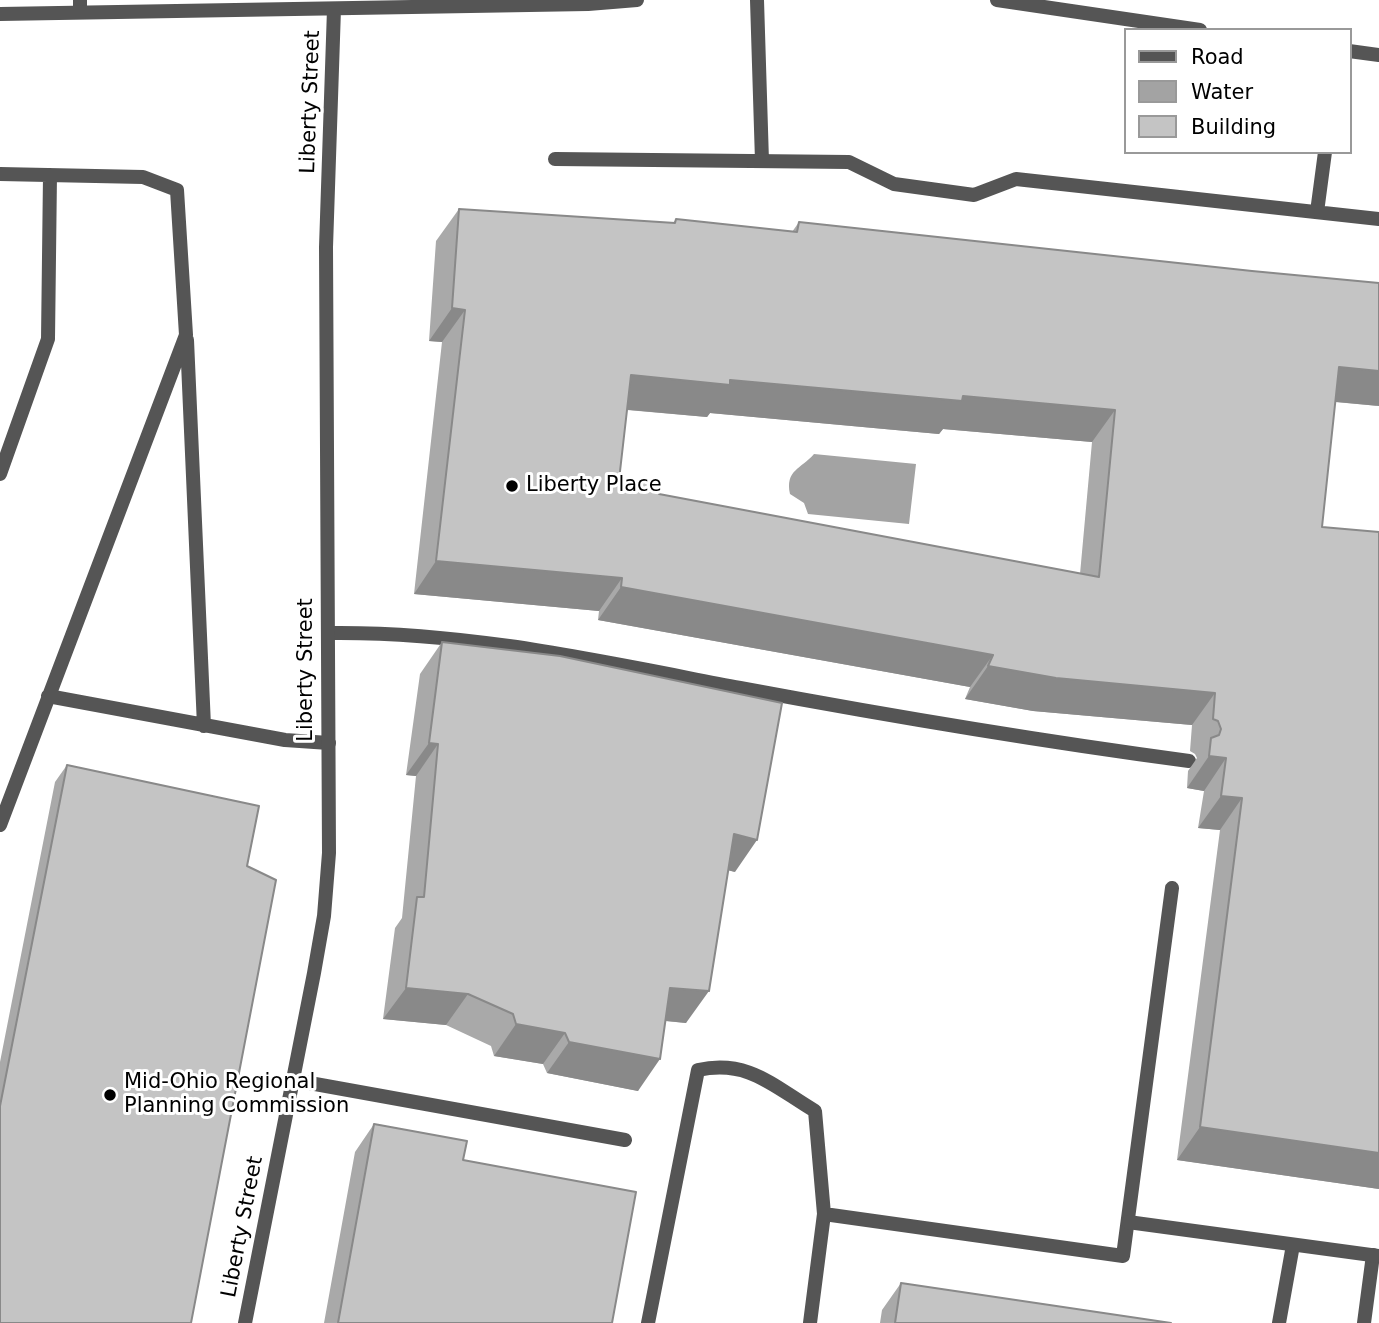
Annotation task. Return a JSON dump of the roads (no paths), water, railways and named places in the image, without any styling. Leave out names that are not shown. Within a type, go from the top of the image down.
[{"type":"street","points":[[0,14],[80,6],[334,9],[373,4],[588,4],[637,0]]},
{"type":"street","points":[[757,0],[762,161]]},
{"type":"street","points":[[997,0],[1186,28]]},
{"type":"street","name":"Liberty Street","points":[[245,1323],[324,916],[329,853],[326,247],[334,9]]},
{"type":"street","points":[[1351,51],[1379,55]]},
{"type":"street","points":[[1317,212],[1325,154]]},
{"type":"street","points":[[555,159],[849,162],[894,184],[974,195],[1016,179],[1379,219]]},
{"type":"street","points":[[0,174],[143,177],[177,190],[204,726]]},
{"type":"street","points":[[0,474],[48,339],[50,175]]},
{"type":"street","points":[[0,825],[186,335]]},
{"type":"street","points":[[328,633],[389,632],[504,643],[928,723],[1189,761]]},
{"type":"street","points":[[48,696],[285,740],[329,743]]},
{"type":"street","points":[[824,1214],[1123,1256],[1172,888]]},
{"type":"street","points":[[648,1323],[698,1070],[723,1064],[747,1070],[815,1111],[824,1214],[810,1323]]},
{"type":"street","points":[[293,1080],[625,1140]]},
{"type":"street","points":[[1128,1222],[1376,1256],[1364,1323]]},
{"type":"street","points":[[1279,1323],[1293,1245]]},
{"type":"water","points":[[814,454],[916,464],[909,524],[808,514],[804,503],[790,494],[789,486],[795,471]]},
{"type":"place","name":"Liberty Place","points":[[512,486]]},
{"type":"place","name":"Mid-Ohio Regional Planning Commission","points":[[110,1095]]}]
